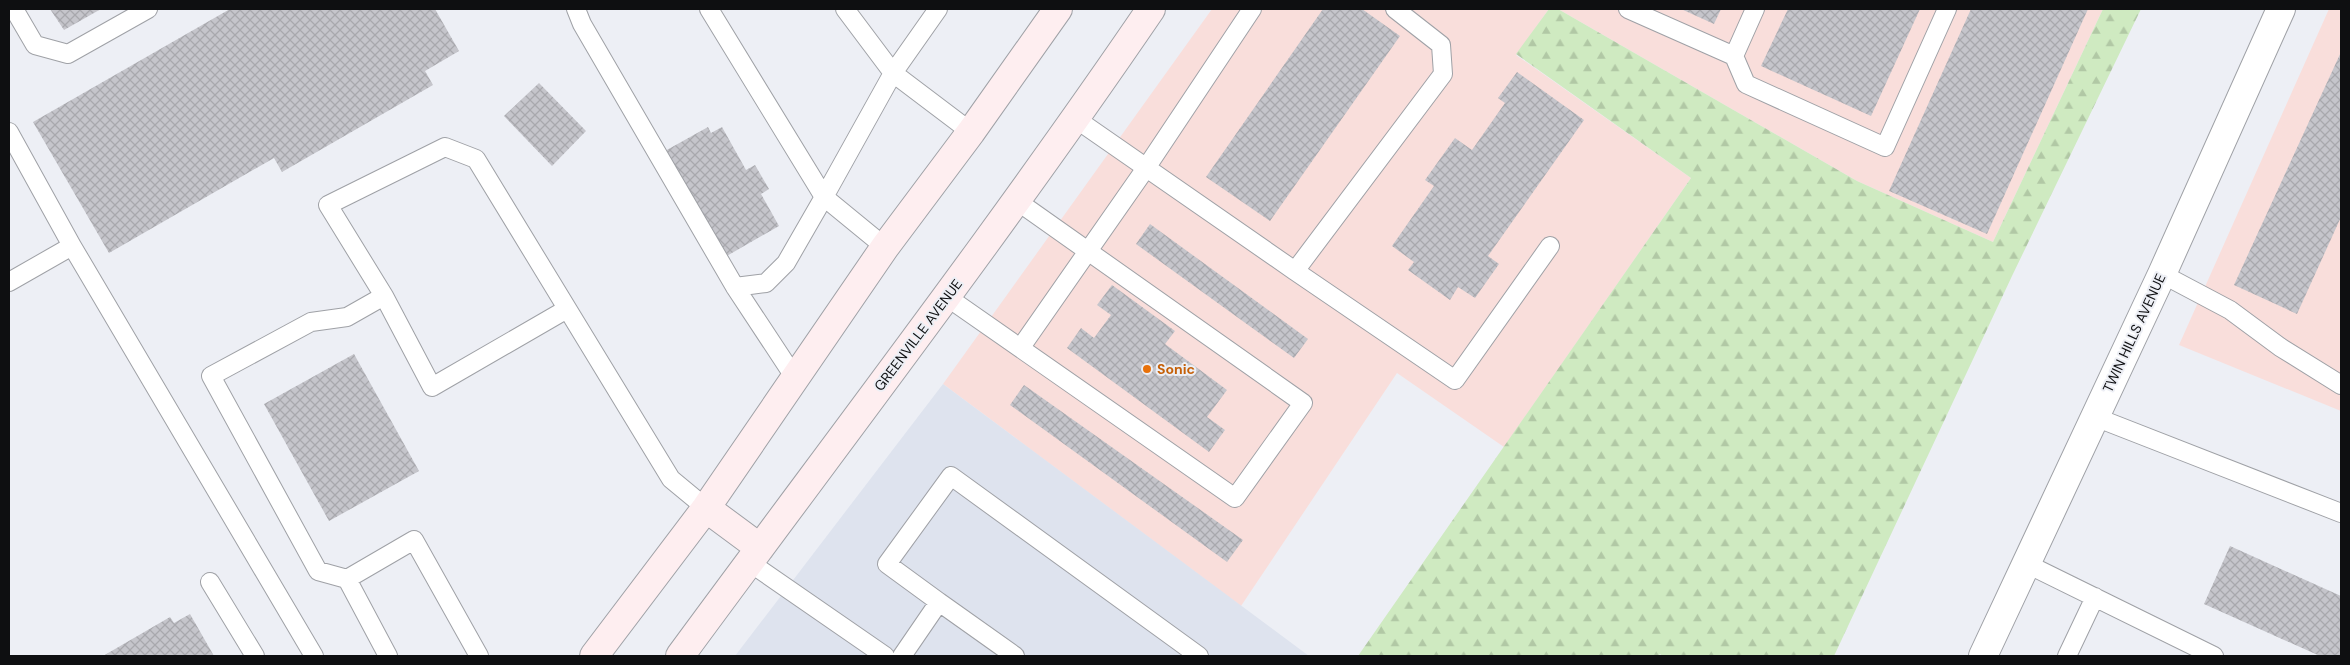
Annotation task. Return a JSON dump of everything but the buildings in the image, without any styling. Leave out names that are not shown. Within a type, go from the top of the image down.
[{"type":"main road","points":[[594,656],[706,508],[885,247],[971,132],[1058,9]]},
{"type":"main road","name":"GREENVILLE AVENUE","points":[[680,656],[947,297],[1076,119],[1151,9]]},
{"type":"main road","points":[[706,508],[754,555]]},
{"type":"street","name":"TWIN HILLS AVENUE","points":[[1983,656],[2162,274],[2281,9]]},
{"type":"lane","points":[[14,9],[35,45],[68,54],[148,9]]},
{"type":"lane","points":[[576,9],[582,24],[735,287],[795,378]]},
{"type":"lane","points":[[709,9],[824,197],[885,247]]},
{"type":"lane","points":[[845,9],[893,73],[971,132]]},
{"type":"lane","points":[[735,287],[766,283],[786,263],[893,73],[938,9]]},
{"type":"lane","points":[[1021,347],[1146,168],[1252,9]]},
{"type":"lane","points":[[1295,271],[1443,74],[1441,45],[1395,9]]},
{"type":"lane","points":[[1628,9],[1734,56],[1746,84],[1885,146],[1947,9]]},
{"type":"lane","points":[[1734,56],[1755,9]]},
{"type":"lane","points":[[1076,119],[1455,380],[1550,246]]},
{"type":"lane","points":[[9,132],[72,246],[314,656]]},
{"type":"lane","points":[[568,309],[432,387],[384,296],[328,205],[445,147],[476,159],[568,309],[671,479],[706,508]]},
{"type":"lane","points":[[947,297],[1235,498],[1303,403],[1017,200]]},
{"type":"lane","points":[[9,282],[72,246]]},
{"type":"lane","points":[[2162,274],[2230,310],[2280,347],[2341,385]]},
{"type":"lane","points":[[384,296],[347,317],[311,322],[211,376],[318,571],[347,578],[414,540],[479,656]]},
{"type":"lane","points":[[2095,417],[2341,513]]},
{"type":"lane","points":[[1015,656],[886,564],[950,476],[1199,656]]},
{"type":"lane","points":[[754,555],[885,656]]},
{"type":"lane","points":[[2027,564],[2214,656]]},
{"type":"lane","points":[[347,578],[388,656]]},
{"type":"lane","points":[[210,582],[255,656]]},
{"type":"lane","points":[[2067,656],[2095,597]]},
{"type":"lane","points":[[902,656],[939,602]]},
{"type":"shaded area","points":[[1212,9],[1549,9],[1516,55],[1691,178],[1504,447],[1397,373],[1241,606],[943,384]]},
{"type":"shaded area","points":[[1558,9],[2103,9],[1993,242],[1857,181]]},
{"type":"shaded area","points":[[2329,9],[2341,9],[2341,411],[2179,345]]},
{"type":"shaded area","points":[[943,384],[1309,656],[735,656]]},
{"type":"green space","points":[[1549,9],[1558,9],[1857,181],[1993,242],[2103,9],[2141,9],[2012,276],[1834,656],[1662,656],[1660,654],[1658,656],[1358,656],[1691,178],[1516,54]]},
{"type":"place","name":"Sonic","points":[[1147,369]]}]
